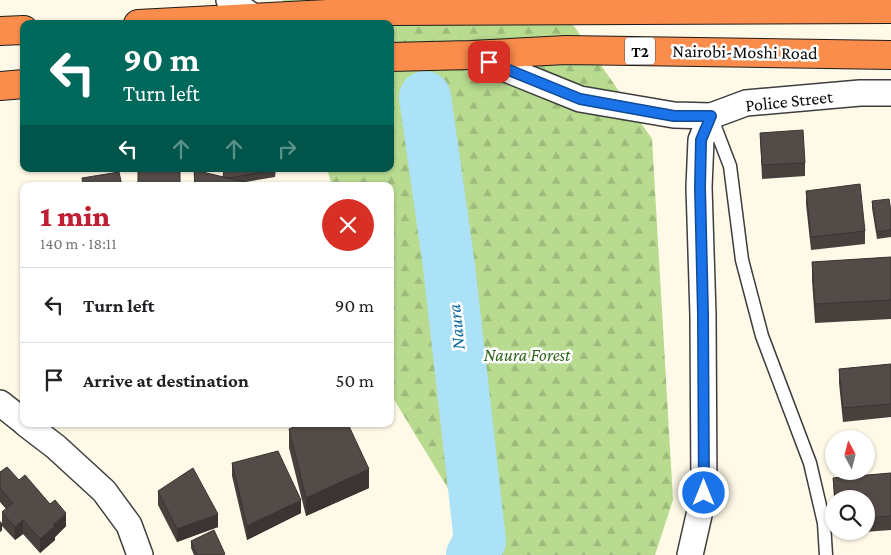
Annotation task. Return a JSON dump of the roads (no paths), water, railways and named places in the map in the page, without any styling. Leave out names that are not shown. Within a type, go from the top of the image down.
[{"type":"highway","points":[[216,20],[537,5],[891,9]]},
{"type":"highway","points":[[0,31],[20,30]]},
{"type":"highway","name":"Nairobi-Moshi Road","points":[[394,57],[566,50],[891,54]]},
{"type":"highway","points":[[0,86],[20,84]]},
{"type":"street","points":[[229,0],[255,18]]},
{"type":"street","points":[[471,55],[580,99],[674,116],[711,116],[701,140],[700,187],[704,493],[690,555]]},
{"type":"street","name":"Police Street","points":[[711,116],[746,103],[860,93],[891,93]]},
{"type":"street","points":[[0,403],[20,419]]},
{"type":"street","points":[[30,427],[56,447],[104,491],[129,525],[140,555]]},
{"type":"lane","points":[[711,116],[730,166],[742,260],[762,336],[810,463],[824,523],[826,555]]},
{"type":"waterway","name":"Naura","points":[[425,97],[449,266],[480,541],[472,555]]},
{"type":"park label","name":"Naura Forest","points":[[527,355]]}]
